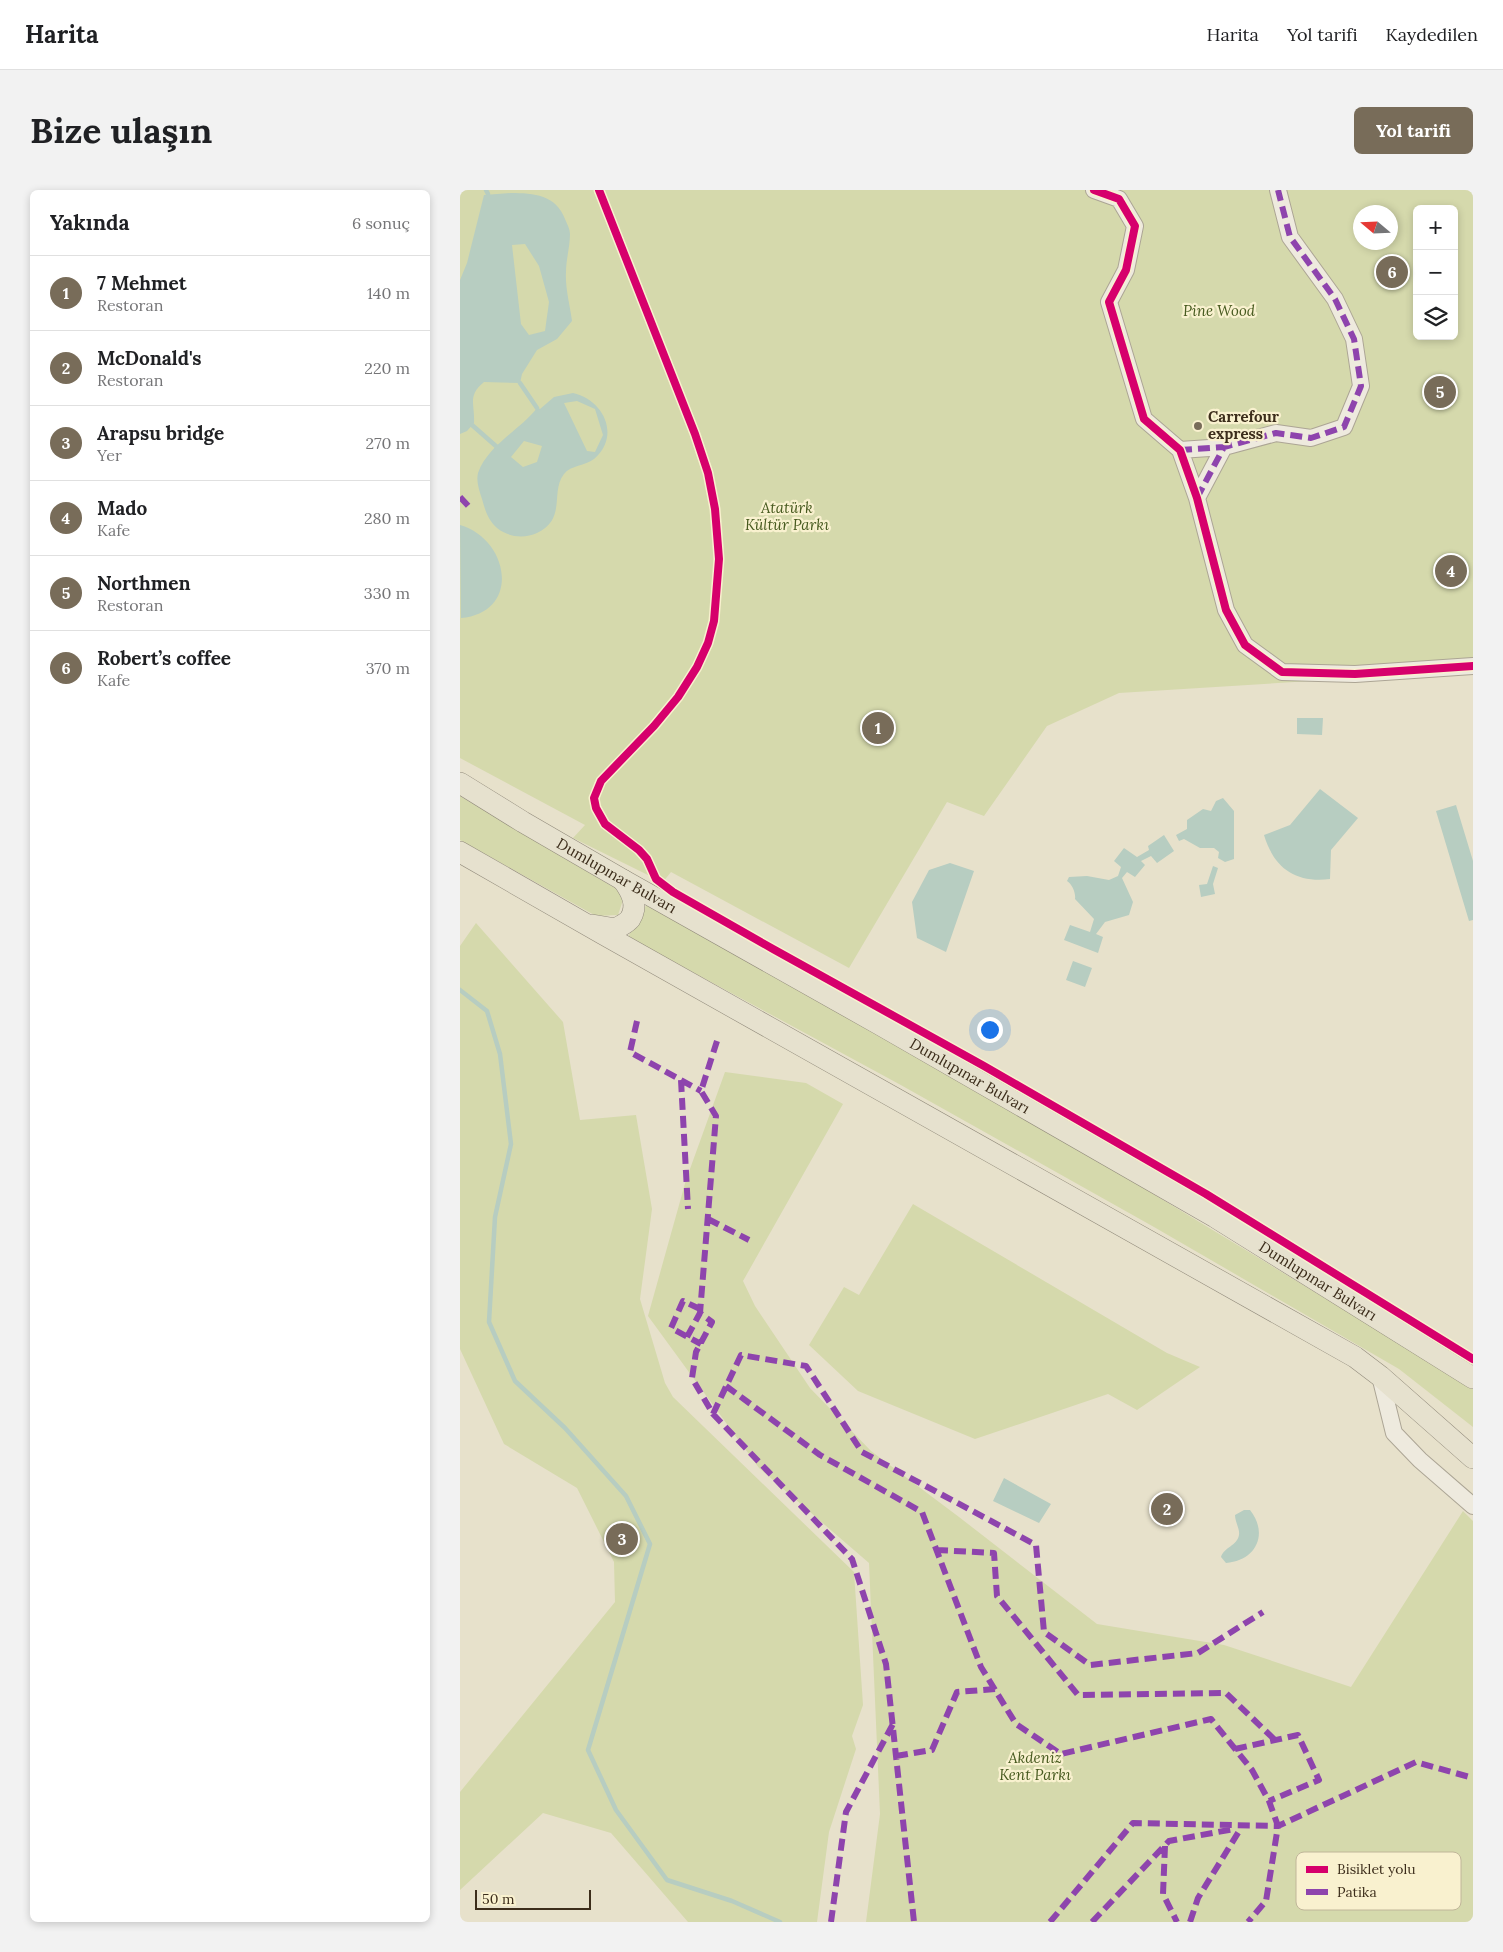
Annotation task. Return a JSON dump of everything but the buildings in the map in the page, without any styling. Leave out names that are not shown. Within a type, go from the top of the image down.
[{"type":"main road","name":"Dumlupınar Bulvarı","points":[[460,782],[523,822],[623,880],[839,1001],[1215,1217],[1473,1378]]},
{"type":"main road","points":[[460,852],[1354,1357],[1380,1376],[1473,1458]]},
{"type":"main road","points":[[589,925],[616,929],[630,919],[634,904],[632,892],[623,880]]},
{"type":"street","points":[[1094,190],[1119,199],[1135,226],[1126,270],[1108,302],[1144,419],[1180,450],[1197,498],[1226,610],[1245,645],[1282,672],[1355,674],[1473,666]]},
{"type":"street","points":[[1180,450],[1224,447],[1276,433],[1312,438],[1344,427],[1360,386],[1354,339],[1336,298],[1290,237],[1278,190]]},
{"type":"street","points":[[1197,498],[1224,447]]},
{"type":"street","points":[[1380,1376],[1394,1433],[1420,1460],[1473,1506]]},
{"type":"green space","name":"Atatürk Kültür Parkı","points":[[460,190],[1473,190],[1473,671],[1119,693],[1047,726],[984,816],[947,802],[849,968],[671,872],[663,882],[573,838],[585,825],[460,758]]},
{"type":"green space","points":[[460,796],[620,891],[623,900],[618,915],[596,916],[460,840]]},
{"type":"green space","points":[[648,902],[1145,1189],[1448,1373],[1473,1386],[1473,1427],[1399,1369],[1154,1227],[899,1084],[628,937]]},
{"type":"green space","points":[[476,923],[563,1022],[580,1120],[636,1115],[652,1209],[640,1299],[665,1383],[673,1397],[854,1572],[863,1705],[852,1736],[856,1749],[829,1832],[817,1922],[688,1922],[611,1833],[543,1813],[460,1890],[460,1792],[615,1602],[614,1562],[577,1488],[504,1444],[460,1349],[460,946]]},
{"type":"green space","name":"Akdeniz Kent Parkı","points":[[725,1072],[806,1083],[843,1104],[743,1281],[755,1306],[810,1388],[871,1451],[1097,1624],[1224,1645],[1351,1687],[1463,1511],[1473,1521],[1473,1922],[866,1922],[880,1814],[869,1563],[759,1468],[648,1316],[686,1180]]},
{"type":"green space","points":[[913,1204],[1167,1353],[1200,1367],[1137,1410],[1108,1394],[975,1439],[858,1391],[809,1345],[844,1287],[859,1295]]},
{"type":"shaded area","points":[[511,193],[536,195],[550,200],[561,211],[570,232],[566,278],[572,321],[557,339],[537,350],[522,374],[520,383],[484,382],[479,387],[475,392],[473,401],[474,423],[467,431],[460,434],[460,280],[467,263],[484,195]],"holes":[[[525,244],[539,266],[549,302],[545,331],[529,335],[521,324],[512,245]]]},
{"type":"shaded area","points":[[573,393],[593,403],[605,420],[606,440],[602,450],[594,459],[570,469],[564,474],[558,489],[555,513],[546,527],[532,535],[511,535],[497,528],[489,518],[479,489],[478,473],[489,454],[497,446],[537,408],[540,409],[554,397]],"holes":[[[577,401],[595,409],[603,435],[595,452],[587,451],[564,403]],[[524,441],[542,446],[537,462],[523,467],[511,457]]]},
{"type":"shaded area","points":[[460,525],[477,533],[489,545],[498,559],[502,574],[500,590],[493,603],[480,613],[461,618]]},
{"type":"shaded area","points":[[1297,718],[1323,718],[1322,735],[1297,734]]},
{"type":"shaded area","points":[[1320,789],[1358,818],[1331,850],[1330,879],[1318,880],[1296,876],[1288,871],[1280,864],[1268,847],[1264,835],[1290,825]]},
{"type":"shaded area","points":[[1223,798],[1234,811],[1234,859],[1225,862],[1218,858],[1219,852],[1214,848],[1200,848],[1184,839],[1179,841],[1176,835],[1187,829],[1187,820],[1203,809],[1211,811],[1216,801]]},
{"type":"shaded area","points":[[1456,805],[1473,861],[1473,920],[1469,921],[1436,811]]},
{"type":"shaded area","points":[[1164,835],[1174,851],[1157,863],[1151,856],[1141,861],[1145,865],[1135,877],[1127,872],[1122,878],[1133,902],[1129,915],[1105,922],[1096,934],[1103,937],[1098,953],[1064,940],[1070,925],[1090,932],[1094,919],[1075,899],[1073,889],[1067,881],[1069,877],[1087,876],[1109,880],[1118,876],[1121,867],[1114,861],[1124,848],[1137,857],[1149,850],[1148,846]]},
{"type":"shaded area","points":[[950,863],[974,871],[946,952],[917,938],[912,902],[929,870]]},
{"type":"shaded area","points":[[1213,866],[1218,868],[1213,884],[1215,894],[1201,897],[1199,885],[1207,884]]},
{"type":"shaded area","points":[[1073,961],[1092,968],[1085,987],[1066,980]]},
{"type":"shaded area","points":[[1004,1478],[1051,1504],[1039,1523],[993,1501]]},
{"type":"shaded area","points":[[1244,1510],[1250,1510],[1256,1519],[1259,1537],[1252,1552],[1236,1561],[1226,1563],[1221,1557],[1236,1542],[1239,1535],[1235,1515]]},
{"type":"waterway","points":[[486,190],[488,194]]},
{"type":"waterway","points":[[520,383],[537,408]]},
{"type":"waterway","points":[[472,425],[497,447]]},
{"type":"waterway","points":[[460,990],[487,1011],[500,1054],[511,1144],[495,1217],[489,1322],[515,1381],[565,1428],[626,1496],[650,1544],[588,1750],[616,1810],[667,1880],[732,1901],[780,1922]]},
{"type":"marked path","points":[[1197,498],[1224,447],[1276,433],[1311,438],[1344,427],[1361,386],[1354,339],[1335,299],[1290,237],[1278,190]]},
{"type":"marked path","points":[[1180,450],[1224,447]]},
{"type":"marked path","points":[[460,497],[472,510]]},
{"type":"marked path","points":[[637,1021],[630,1052],[701,1091]]},
{"type":"marked path","points":[[717,1041],[701,1091],[716,1116],[700,1313],[712,1322],[696,1352],[692,1378],[713,1414],[852,1559],[886,1664],[914,1922]]},
{"type":"marked path","points":[[681,1080],[688,1209]]},
{"type":"marked path","points":[[708,1219],[749,1240]]},
{"type":"marked path","points":[[700,1309],[683,1301],[671,1328],[701,1344]]},
{"type":"marked path","points":[[687,1337],[700,1313]]},
{"type":"marked path","points":[[713,1414],[741,1355],[806,1366],[862,1452],[1036,1545],[1044,1632],[1090,1665],[1198,1653],[1263,1612]]},
{"type":"marked path","points":[[726,1386],[820,1455],[922,1512],[981,1667],[1016,1724],[1061,1754],[1211,1719],[1252,1770],[1269,1801],[1278,1826],[1266,1901],[1248,1922]]},
{"type":"marked path","points":[[936,1550],[994,1553],[997,1596],[1078,1695],[1226,1693],[1275,1740]]},
{"type":"marked path","points":[[896,1756],[932,1750],[957,1692],[995,1689]]},
{"type":"marked path","points":[[831,1922],[846,1812],[893,1724]]},
{"type":"marked path","points":[[1235,1749],[1298,1735],[1319,1780],[1269,1801]]},
{"type":"marked path","points":[[1050,1922],[1133,1823],[1278,1826],[1416,1762],[1473,1778]]},
{"type":"marked path","points":[[1190,1922],[1198,1898],[1241,1828]]},
{"type":"marked path","points":[[1092,1922],[1169,1841],[1234,1829]]},
{"type":"marked path","points":[[1165,1846],[1163,1894],[1177,1922]]},
{"type":"cycle path","points":[[599,190],[695,434],[708,473],[715,509],[719,559],[714,621],[708,643],[697,667],[678,697],[654,726],[601,781],[594,798],[596,808],[605,824],[639,850],[647,859],[656,879],[673,892],[984,1066],[1206,1194],[1473,1359]]},
{"type":"cycle path","points":[[1094,190],[1119,199],[1135,226],[1126,270],[1109,302],[1144,419],[1180,450],[1197,498],[1226,610],[1245,645],[1282,672],[1355,674],[1473,666]]},
{"type":"place","name":"Robert’s coffee","points":[[1392,272]]},
{"type":"place","name":"Northmen","points":[[1440,392]]},
{"type":"place","name":"Carrefour express","points":[[1198,426]]},
{"type":"place","name":"Mado","points":[[1451,571]]},
{"type":"place","name":"7 Mehmet","points":[[878,728]]},
{"type":"place","name":"McDonald's","points":[[1167,1509]]},
{"type":"place","name":"Arapsu bridge","points":[[622,1539]]},
{"type":"park label","name":"Pine Wood","points":[[1219,311]]}]
